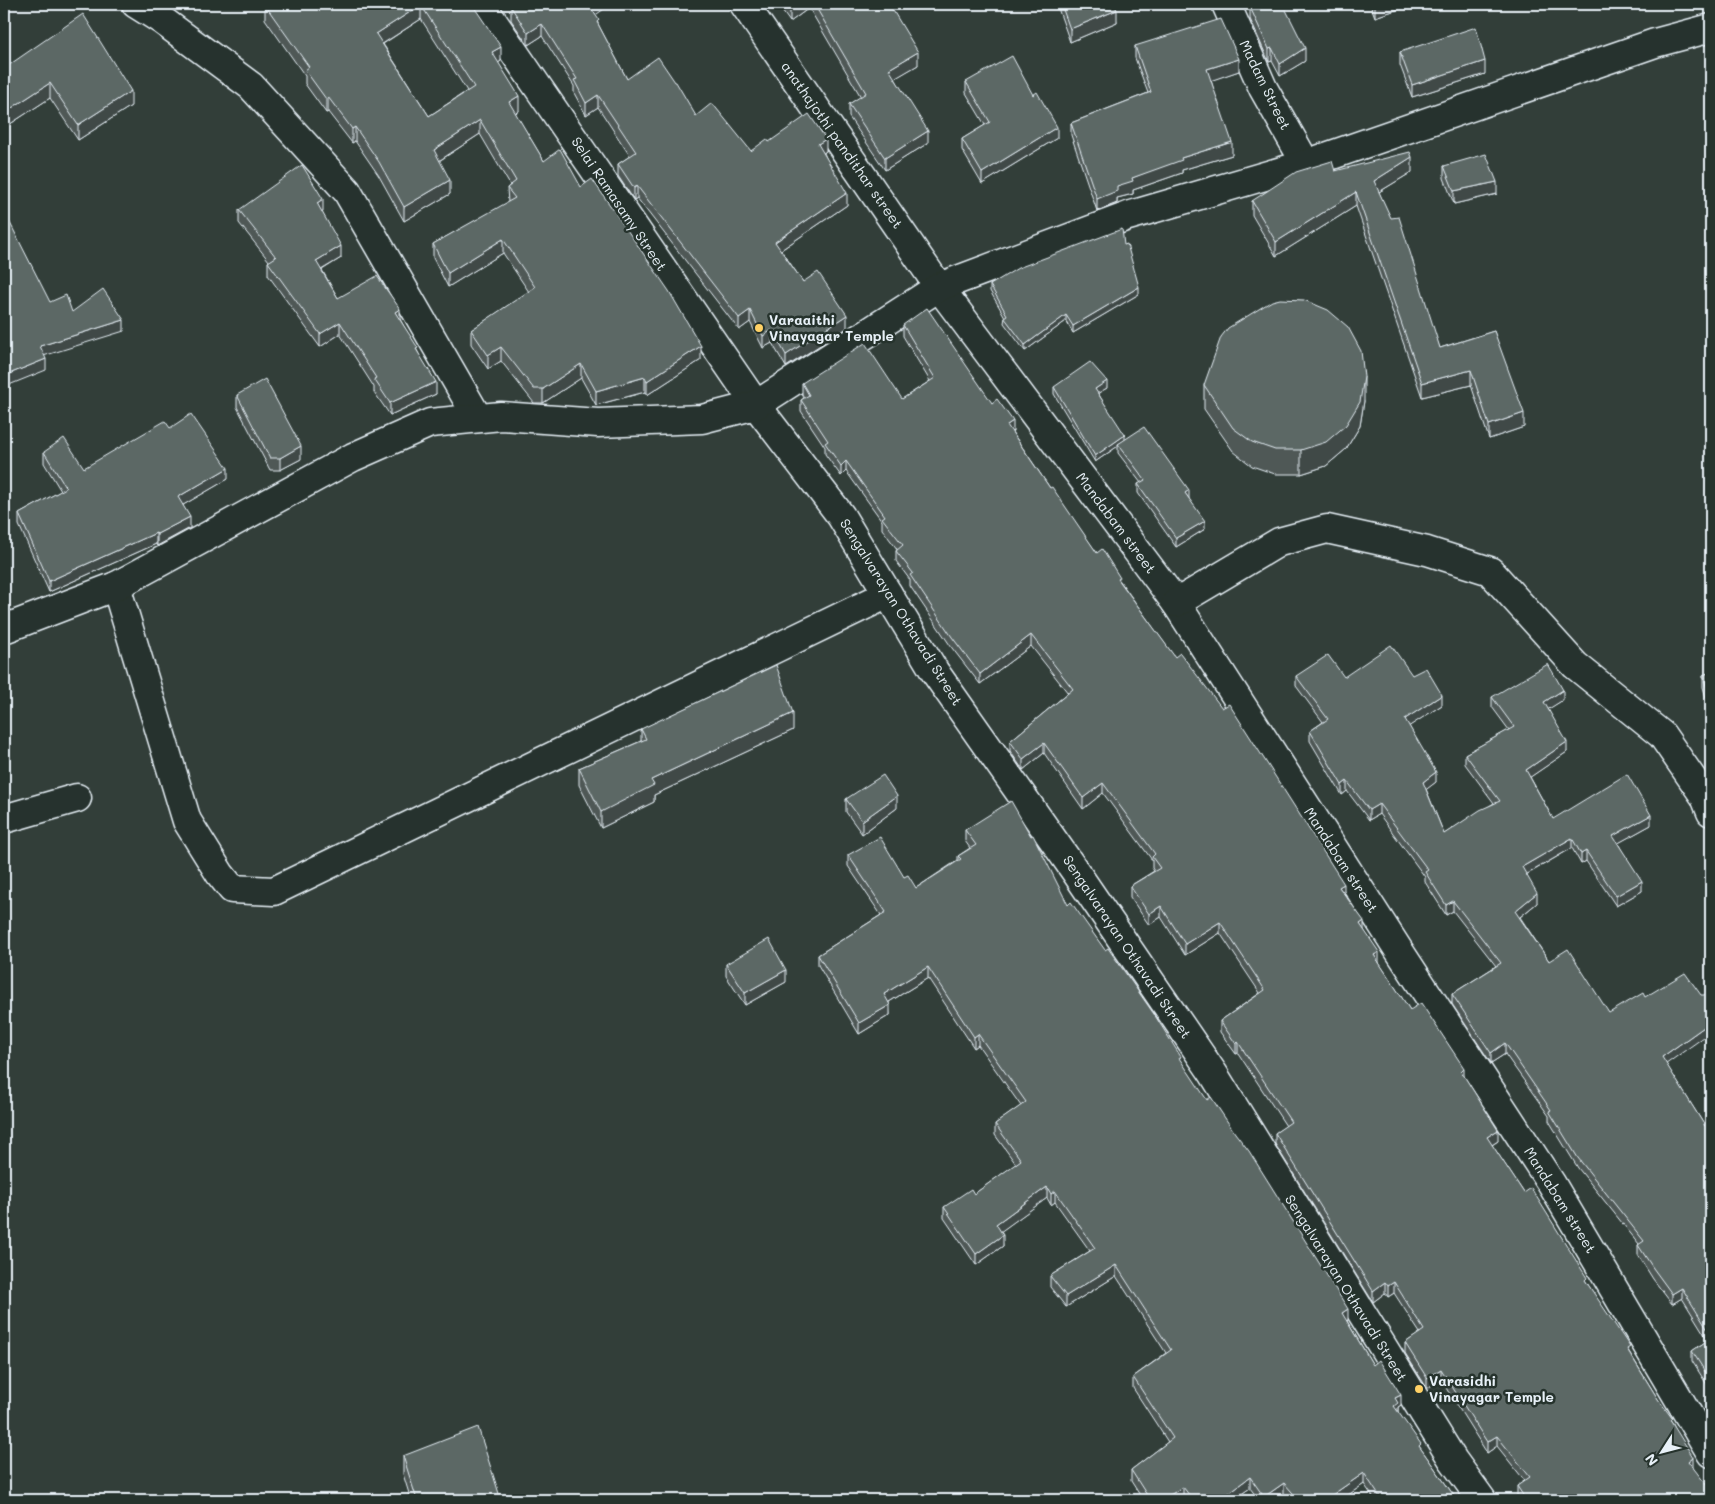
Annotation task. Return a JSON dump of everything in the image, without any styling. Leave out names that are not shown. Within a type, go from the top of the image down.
[{"type":"street","points":[[136,4],[163,21],[251,86],[347,191],[478,418]]},
{"type":"street","name":"Selai Ramasamy Street","points":[[481,4],[756,405]]},
{"type":"street","name":"anathajothi pandithar street","points":[[744,4],[940,286]]},
{"type":"street","name":"Madam Street","points":[[1226,4],[1264,88],[1306,164]]},
{"type":"street","points":[[4,629],[116,586],[352,457],[430,423],[501,416],[598,423],[702,419],[756,405],[940,286],[1128,216],[1306,164],[1655,43],[1711,28]]},
{"type":"street","name":"Mandabam street","points":[[940,286],[1176,603],[1398,950],[1551,1183],[1711,1453]]},
{"type":"street","name":"Sengalvarayan Othavadi Street","points":[[756,405],[841,516],[935,672],[1075,871],[1213,1073],[1453,1460],[1482,1500]]},
{"type":"street","points":[[1176,603],[1278,542],[1327,529],[1427,551],[1490,571],[1575,665],[1662,734],[1709,802]]},
{"type":"street","points":[[116,586],[187,821],[220,874],[232,889],[274,891],[888,594]]},
{"type":"street","points":[[4,819],[77,798]]},
{"type":"building","points":[[472,4],[501,47],[492,52],[519,96],[509,102],[544,161],[560,149],[581,187],[592,179],[669,291],[701,346],[647,381],[645,377],[596,391],[581,364],[543,389],[534,389],[501,347],[488,355],[471,330],[535,287],[503,239],[448,273],[433,244],[515,198],[507,188],[516,181],[480,120],[434,150],[450,180],[404,207],[379,162],[355,127],[352,129],[328,97],[326,99],[305,70],[309,67],[265,5]],"holes":[[[421,5],[474,87],[429,116],[376,34]]]},
{"type":"building","points":[[515,4],[594,4],[590,7],[599,20],[597,22],[627,79],[658,57],[676,82],[696,116],[712,103],[751,151],[767,139],[769,142],[809,114],[826,139],[818,144],[847,193],[775,242],[803,282],[818,272],[847,315],[786,355],[772,330],[763,336],[750,310],[739,318],[637,186],[634,188],[618,164],[636,152],[598,95],[586,103],[574,80],[577,79],[542,24],[528,33],[511,7]]},
{"type":"building","points":[[786,4],[798,4],[790,9]]},
{"type":"building","points":[[814,4],[889,4],[918,52],[889,69],[928,131],[885,158],[849,104],[866,93]]},
{"type":"building","points":[[1061,4],[1114,4],[1117,10],[1070,29]]},
{"type":"building","points":[[1255,4],[1283,4],[1305,48],[1280,64],[1272,48],[1269,49],[1250,7]]},
{"type":"building","points":[[83,14],[131,91],[78,125],[50,83],[4,113],[4,57],[9,65]]},
{"type":"building","points":[[1221,19],[1239,59],[1207,69],[1232,142],[1181,158],[1182,160],[1132,178],[1133,181],[1117,186],[1117,191],[1097,199],[1071,123],[1151,92],[1135,46]]},
{"type":"building","points":[[1476,27],[1485,61],[1412,85],[1400,52]]},
{"type":"building","points":[[1012,56],[1033,95],[1037,92],[1057,127],[982,173],[962,139],[990,122],[966,82]]},
{"type":"building","points":[[1410,152],[1412,157],[1374,181],[1391,218],[1399,217],[1440,348],[1494,331],[1524,413],[1489,425],[1471,370],[1422,383],[1356,192],[1276,242],[1252,201],[1296,172],[1332,161],[1335,171]]},
{"type":"building","points":[[1486,154],[1497,182],[1454,191],[1444,166]]},
{"type":"building","points":[[302,165],[323,199],[317,203],[341,246],[316,261],[338,298],[377,276],[400,309],[395,312],[418,348],[416,349],[436,382],[390,403],[340,322],[320,334],[268,262],[276,257],[239,210]]},
{"type":"building","points":[[8,219],[50,302],[66,295],[72,312],[103,289],[124,320],[40,346],[46,359],[4,376],[4,221]]},
{"type":"building","points":[[1122,229],[1124,245],[1127,244],[1139,287],[1073,326],[1066,315],[1025,345],[1004,317],[1007,315],[990,285],[1018,268]]},
{"type":"building","points":[[1280,299],[1304,300],[1328,310],[1348,327],[1361,351],[1364,377],[1360,402],[1346,425],[1326,442],[1301,450],[1275,450],[1252,442],[1233,428],[1204,385],[1221,337],[1228,328],[1272,301]]},
{"type":"building","points":[[927,308],[992,403],[997,399],[1013,421],[1007,425],[1050,488],[1052,487],[1097,553],[1102,549],[1120,578],[1118,579],[1175,657],[1180,653],[1222,708],[1229,704],[1344,884],[1339,887],[1364,921],[1360,924],[1379,952],[1374,955],[1410,1010],[1421,1003],[1464,1068],[1461,1071],[1498,1130],[1487,1137],[1524,1193],[1531,1188],[1587,1278],[1585,1280],[1630,1347],[1627,1349],[1672,1418],[1670,1420],[1693,1457],[1688,1461],[1711,1491],[1711,1500],[1526,1500],[1517,1486],[1530,1477],[1497,1436],[1487,1442],[1441,1369],[1427,1378],[1405,1343],[1424,1330],[1394,1282],[1388,1286],[1385,1282],[1373,1291],[1275,1133],[1291,1122],[1238,1042],[1236,1044],[1220,1021],[1265,990],[1220,922],[1185,944],[1161,906],[1149,914],[1130,886],[1160,868],[1152,857],[1155,854],[1103,783],[1083,798],[1044,743],[1023,759],[1010,741],[1073,689],[1031,635],[980,674],[952,637],[910,575],[913,573],[896,551],[903,545],[882,518],[885,516],[846,461],[841,466],[825,443],[828,441],[801,400],[809,395],[802,383],[865,343],[902,399],[935,378],[903,325]]},
{"type":"building","points":[[1090,362],[1107,381],[1095,389],[1125,435],[1095,456],[1054,387]]},
{"type":"building","points":[[265,379],[301,446],[280,458],[270,458],[237,395]]},
{"type":"building","points":[[191,414],[228,468],[178,497],[190,517],[157,534],[49,581],[19,514],[66,488],[44,452],[64,438],[84,468],[165,421],[170,428]]},
{"type":"building","points":[[1144,427],[1189,490],[1185,493],[1205,521],[1176,538],[1138,484],[1145,480],[1118,444]]},
{"type":"building","points":[[4,588],[7,600],[4,601]]},
{"type":"building","points":[[1391,645],[1412,675],[1426,668],[1442,695],[1405,719],[1436,772],[1423,782],[1444,834],[1480,810],[1500,801],[1465,754],[1514,727],[1492,697],[1548,664],[1563,690],[1544,702],[1567,742],[1526,770],[1553,819],[1627,774],[1651,815],[1613,836],[1642,881],[1616,896],[1586,851],[1581,854],[1572,838],[1522,867],[1537,893],[1515,911],[1549,961],[1568,949],[1609,1013],[1643,993],[1645,997],[1685,973],[1701,995],[1711,991],[1711,1022],[1662,1057],[1705,1126],[1711,1122],[1711,1335],[1682,1288],[1672,1294],[1653,1268],[1638,1245],[1644,1241],[1578,1158],[1549,1111],[1551,1110],[1505,1043],[1491,1053],[1452,994],[1501,963],[1453,901],[1446,905],[1425,872],[1428,870],[1379,804],[1369,810],[1347,781],[1342,785],[1310,731],[1328,719],[1296,676],[1328,655],[1344,677]]},
{"type":"building","points":[[776,665],[793,713],[651,780],[654,785],[601,812],[579,768],[646,739],[641,729]]},
{"type":"building","points":[[1711,672],[1711,703],[1703,675]]},
{"type":"building","points":[[883,775],[897,796],[862,821],[846,799]]},
{"type":"building","points":[[1011,801],[1031,836],[1033,835],[1068,905],[1071,902],[1105,950],[1108,948],[1154,1014],[1181,1057],[1179,1058],[1207,1100],[1211,1097],[1249,1151],[1348,1309],[1342,1313],[1373,1365],[1379,1360],[1401,1395],[1395,1398],[1398,1403],[1394,1406],[1421,1444],[1419,1446],[1457,1500],[1382,1500],[1364,1473],[1325,1500],[1299,1500],[1284,1483],[1264,1497],[1250,1477],[1219,1500],[1193,1500],[1183,1487],[1162,1500],[1150,1500],[1131,1470],[1173,1438],[1133,1377],[1171,1350],[1116,1265],[1066,1296],[1050,1276],[1095,1248],[1055,1191],[1051,1194],[1047,1187],[996,1224],[1003,1235],[976,1254],[944,1207],[971,1189],[974,1194],[1021,1160],[995,1124],[1026,1102],[978,1034],[974,1037],[928,967],[884,994],[890,1005],[859,1023],[818,955],[886,912],[848,855],[880,837],[904,877],[908,875],[916,888],[961,859],[958,856],[976,845],[965,830]]},
{"type":"building","points":[[769,939],[786,970],[745,993],[726,964]]},
{"type":"building","points":[[1711,1338],[1711,1381],[1692,1351]]},
{"type":"building","points":[[478,1427],[501,1500],[417,1500],[403,1456]]},
{"type":"place","name":"Varaaithi Vinayagar Temple","points":[[759,328]]},
{"type":"place","name":"Varasidhi Vinayagar Temple","points":[[1419,1389]]}]
